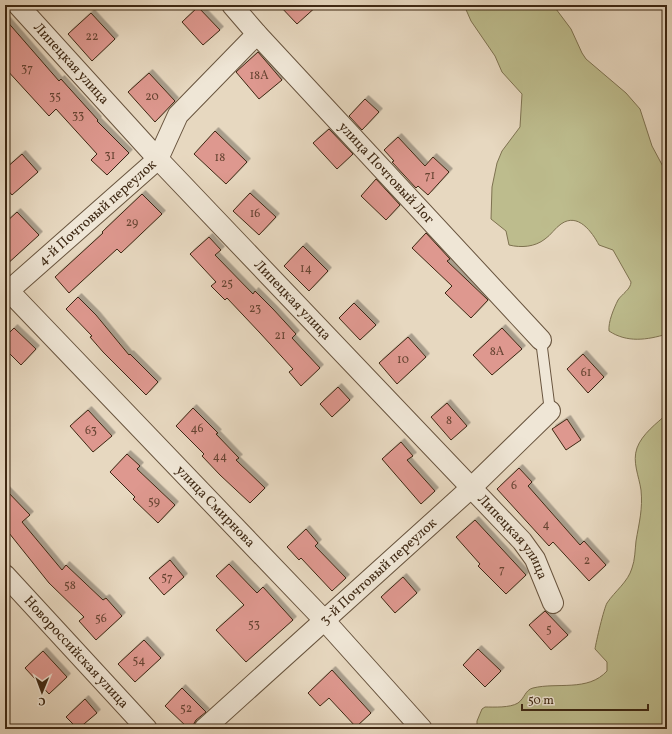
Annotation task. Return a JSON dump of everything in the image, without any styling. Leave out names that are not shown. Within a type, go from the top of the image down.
[{"type":"street","name":"Липецкая улица","points":[[18,5],[158,159],[522,540],[535,559],[553,603]]},
{"type":"street","name":"улица Почтовый Лог","points":[[232,5],[257,34],[541,340]]},
{"type":"street","name":"4-й Почтовый переулок","points":[[6,290],[158,159],[178,115],[257,34]]},
{"type":"street","name":"улица Смирнова","points":[[6,290],[325,621],[422,729]]},
{"type":"street","name":"3-й Почтовый переулок","points":[[204,729],[472,487],[550,411]]},
{"type":"street","name":"Новороссийская улица","points":[[5,575],[147,729]]},
{"type":"lane","points":[[541,340],[550,411]]},
{"type":"shaded area","points":[[464,5],[553,5],[571,29],[586,59],[626,93],[640,109],[652,146],[667,174],[667,334],[645,339],[630,339],[616,335],[609,331],[610,319],[616,303],[630,287],[631,282],[613,250],[599,245],[584,225],[573,220],[567,221],[561,224],[541,242],[528,246],[518,246],[509,245],[506,231],[491,219],[492,187],[497,163],[502,151],[520,127],[522,94],[502,72],[495,56],[471,21]]},
{"type":"shaded area","points":[[667,414],[667,729],[477,729],[477,721],[482,709],[485,707],[515,705],[530,689],[542,686],[572,685],[591,682],[599,678],[607,671],[607,662],[595,649],[607,603],[628,578],[634,562],[641,503],[641,490],[635,458],[637,448],[642,438]]},
{"type":"building","points":[[279,5],[318,5],[297,24]]},
{"type":"building","points":[[198,7],[220,30],[203,45],[182,22]]},
{"type":"building","points":[[91,13],[115,39],[92,61],[68,34]]},
{"type":"building","points":[[5,19],[59,81],[61,79],[98,120],[97,121],[129,153],[107,175],[91,160],[97,154],[56,109],[49,116],[5,68]]},
{"type":"building","points":[[258,52],[282,80],[259,99],[236,72]]},
{"type":"building","points":[[149,73],[175,101],[155,122],[128,92]]},
{"type":"building","points":[[365,99],[379,112],[362,130],[349,116]]},
{"type":"building","points":[[329,129],[353,154],[337,169],[313,143]]},
{"type":"building","points":[[215,131],[247,162],[226,184],[194,154]]},
{"type":"building","points":[[398,137],[425,166],[433,157],[449,172],[428,195],[418,186],[416,188],[392,162],[394,161],[384,150]]},
{"type":"building","points":[[22,154],[38,172],[12,195],[5,187],[5,169]]},
{"type":"building","points":[[376,179],[400,205],[386,220],[361,196]]},
{"type":"building","points":[[250,193],[276,217],[259,235],[233,211]]},
{"type":"building","points":[[142,194],[162,214],[121,253],[117,249],[69,293],[55,277],[103,233],[102,232]]},
{"type":"building","points":[[17,212],[39,235],[5,266],[5,223]]},
{"type":"building","points":[[426,233],[450,259],[447,261],[488,300],[471,318],[445,293],[452,286],[412,248]]},
{"type":"building","points":[[209,237],[221,250],[215,255],[253,294],[255,291],[273,309],[296,334],[292,338],[320,368],[301,386],[289,372],[293,369],[227,298],[225,300],[211,286],[216,282],[190,254]]},
{"type":"building","points":[[303,246],[328,271],[309,291],[284,266]]},
{"type":"building","points":[[78,297],[96,315],[129,355],[130,354],[158,382],[146,395],[103,352],[90,337],[92,336],[66,309]]},
{"type":"building","points":[[354,303],[376,325],[360,340],[339,318]]},
{"type":"building","points":[[14,328],[36,349],[21,365],[5,349],[5,337]]},
{"type":"building","points":[[502,328],[522,349],[492,375],[473,355]]},
{"type":"building","points":[[408,337],[426,357],[397,384],[379,363]]},
{"type":"building","points":[[583,354],[604,377],[588,393],[567,369]]},
{"type":"building","points":[[338,387],[350,400],[332,417],[320,404]]},
{"type":"building","points":[[447,403],[467,426],[451,440],[431,417]]},
{"type":"building","points":[[193,408],[218,433],[216,434],[239,458],[236,460],[265,488],[250,503],[220,475],[202,456],[204,454],[176,426]]},
{"type":"building","points":[[88,410],[112,436],[93,452],[70,426]]},
{"type":"building","points":[[567,419],[581,440],[566,450],[552,429]]},
{"type":"building","points":[[401,442],[413,456],[407,460],[435,491],[421,504],[382,459]]},
{"type":"building","points":[[127,454],[140,466],[137,469],[175,505],[158,523],[133,499],[135,497],[110,472]]},
{"type":"building","points":[[519,468],[532,482],[528,486],[580,545],[584,541],[606,565],[589,581],[553,542],[549,546],[497,489]]},
{"type":"building","points":[[5,489],[30,515],[22,522],[62,570],[66,565],[103,600],[106,598],[122,616],[96,640],[79,621],[84,617],[49,583],[5,528]]},
{"type":"building","points":[[475,520],[526,575],[506,594],[478,566],[480,564],[456,537]]},
{"type":"building","points":[[306,529],[318,543],[315,546],[346,578],[332,591],[301,558],[299,560],[287,547]]},
{"type":"building","points":[[170,560],[184,577],[164,595],[149,578]]},
{"type":"building","points":[[229,564],[257,593],[263,587],[293,620],[246,662],[216,630],[244,605],[216,576]]},
{"type":"building","points":[[403,577],[417,593],[395,613],[381,597]]},
{"type":"building","points":[[545,611],[568,635],[551,650],[529,625]]},
{"type":"building","points":[[144,640],[161,658],[135,682],[118,664]]},
{"type":"building","points":[[478,649],[501,671],[485,687],[463,665]]},
{"type":"building","points":[[43,651],[67,677],[49,694],[25,668]]},
{"type":"building","points":[[332,670],[371,713],[356,727],[329,698],[320,706],[308,693]]},
{"type":"building","points":[[182,688],[206,712],[196,720],[191,729],[189,729],[165,706]]},
{"type":"building","points":[[85,699],[97,713],[78,729],[66,717]]}]
